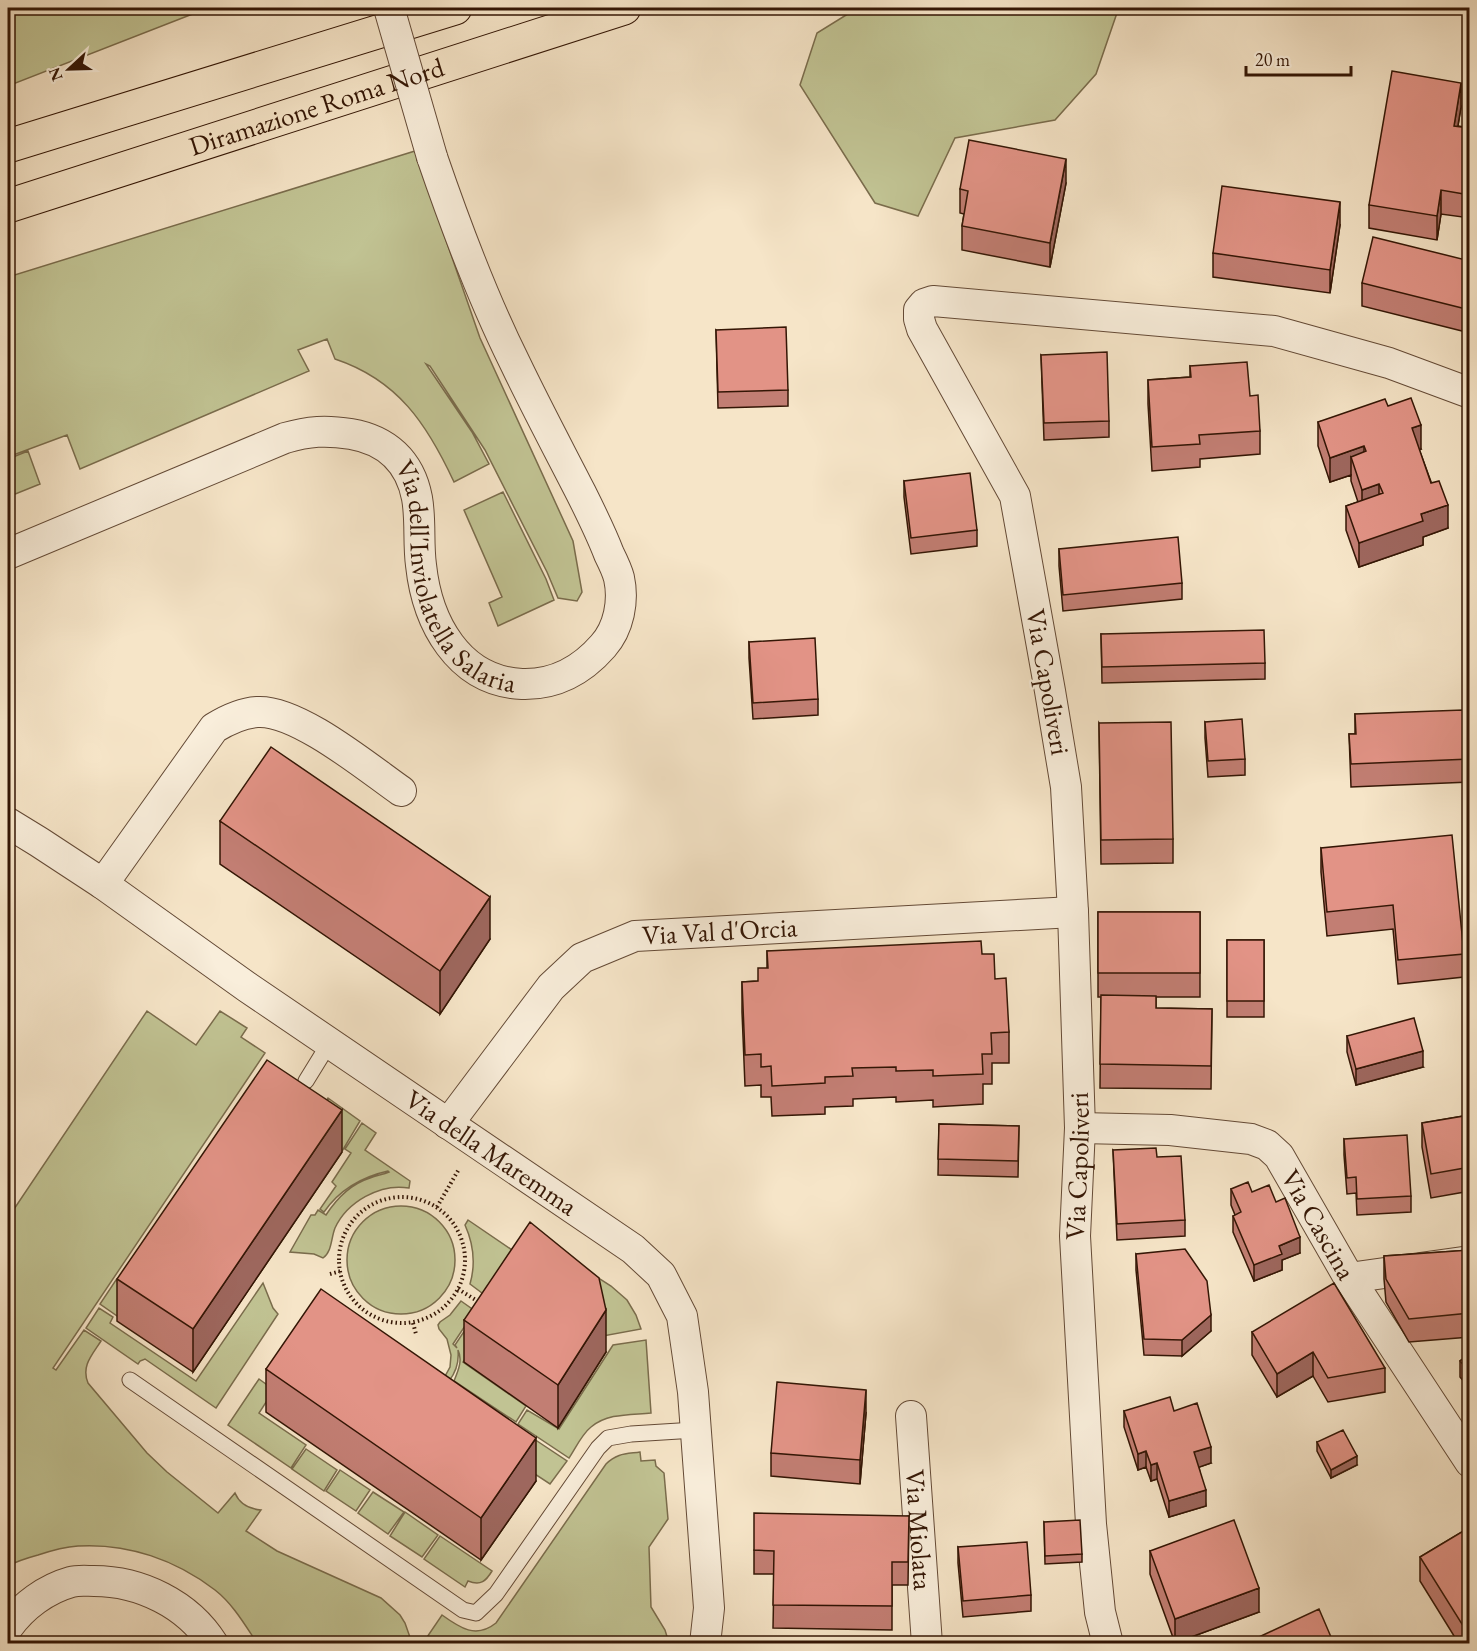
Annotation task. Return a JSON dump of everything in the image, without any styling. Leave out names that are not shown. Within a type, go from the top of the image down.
[{"type":"highway","name":"Diramazione Roma Nord","points":[[8,146],[455,8]]},
{"type":"highway","name":"Diramazione Roma Nord","points":[[8,206],[624,8]]},
{"type":"street","name":"Via dell'Inviolatella Salaria","points":[[8,554],[285,438],[318,431],[363,436],[381,443],[401,460],[411,479],[417,498],[421,566],[425,591],[440,632],[461,659],[475,670],[496,679],[531,684],[557,680],[583,666],[609,639],[617,621],[620,605],[621,589],[618,574],[597,523],[509,351],[465,251],[432,157],[389,8]]},
{"type":"street","name":"Via Capoliveri","points":[[1108,1644],[1100,1612],[1090,1512],[1075,1236],[1080,1128],[1073,912],[1066,787],[1015,496],[922,330],[919,310],[924,304],[933,301],[1274,331],[1389,363],[1470,393]]},
{"type":"street","points":[[103,884],[214,728],[244,714],[259,712],[298,722],[318,732],[401,791]]},
{"type":"street","name":"Via della Maremma","points":[[8,823],[103,884],[247,987],[633,1248],[661,1275],[682,1316],[693,1392],[709,1608],[705,1644]]},
{"type":"street","name":"Via Val d'Orcia","points":[[448,1125],[550,987],[582,958],[635,936],[1073,912]]},
{"type":"street","name":"Via Cascina","points":[[1080,1128],[1170,1130],[1251,1139],[1267,1145],[1279,1156],[1349,1278],[1470,1462]]},
{"type":"street","points":[[1349,1278],[1470,1261]]},
{"type":"street","name":"Via Miolata","points":[[911,1416],[927,1644]]},
{"type":"street","points":[[8,1627],[14,1618],[42,1594],[73,1581],[105,1581],[130,1584],[180,1608],[207,1634],[213,1644]]},
{"type":"lane","points":[[306,1081],[330,1042]]},
{"type":"lane","points":[[130,1380],[463,1610],[476,1613],[496,1594],[598,1448],[608,1438],[631,1434],[695,1430]]},
{"type":"path","points":[[437,1208],[462,1166]]},
{"type":"path","points":[[409,1196],[428,1202],[437,1208],[445,1212],[458,1228],[465,1247],[466,1267],[460,1286],[449,1303],[434,1315],[413,1323],[392,1323],[371,1315],[354,1301],[342,1282],[338,1261],[342,1239],[353,1220],[369,1205],[389,1197],[409,1196]]},
{"type":"path","points":[[330,1274],[341,1271]]},
{"type":"path","points":[[458,1289],[481,1304]]},
{"type":"path","points":[[413,1323],[416,1334]]},
{"type":"green space","points":[[8,8],[208,8],[8,86]]},
{"type":"green space","points":[[861,8],[1132,8],[1118,10],[1096,74],[1055,120],[955,138],[918,216],[875,203],[800,85],[817,33]]},
{"type":"green space","points":[[415,151],[480,338],[573,541],[582,592],[577,601],[558,598],[485,450],[430,366],[426,364],[472,432],[489,464],[454,482],[433,441],[408,407],[376,379],[335,359],[327,339],[298,350],[309,371],[80,469],[67,435],[8,457],[8,277]]},
{"type":"green space","points":[[28,451],[40,484],[8,497],[8,459]]},
{"type":"green space","points":[[503,492],[554,600],[498,626],[489,603],[502,597],[464,510]]},
{"type":"green space","points":[[147,1011],[196,1045],[220,1011],[247,1028],[241,1037],[265,1053],[53,1368],[56,1370],[84,1330],[101,1341],[87,1366],[88,1383],[147,1453],[218,1513],[235,1493],[245,1506],[261,1510],[246,1531],[277,1551],[381,1598],[400,1615],[412,1643],[257,1643],[233,1608],[200,1579],[168,1562],[115,1547],[57,1549],[8,1566],[8,1218]]},
{"type":"green space","points":[[328,1098],[360,1121],[341,1153],[309,1130]]},
{"type":"green space","points":[[362,1123],[376,1133],[365,1150],[410,1181],[409,1188],[387,1188],[366,1196],[356,1203],[340,1219],[328,1252],[323,1258],[314,1254],[290,1252],[311,1215],[315,1215],[318,1210],[326,1215],[340,1197],[351,1188],[389,1172],[378,1174],[352,1185],[324,1212],[320,1209],[336,1186],[332,1182],[351,1153],[345,1149]]},
{"type":"green space","points":[[401,1206],[422,1210],[439,1222],[451,1239],[455,1260],[451,1281],[439,1298],[422,1310],[401,1314],[380,1310],[363,1298],[351,1281],[347,1260],[351,1239],[363,1222],[380,1210]]},
{"type":"green space","points":[[468,1220],[515,1252],[486,1296],[470,1284],[473,1261],[472,1247],[465,1225]]},
{"type":"green space","points":[[530,1234],[611,1286],[627,1300],[641,1329],[603,1336]]},
{"type":"green space","points":[[116,1280],[137,1294],[120,1318],[100,1304]]},
{"type":"green space","points":[[263,1283],[273,1308],[278,1314],[216,1408],[145,1359],[138,1364],[86,1328],[99,1308],[113,1317],[110,1323],[196,1381]]},
{"type":"green space","points":[[461,1301],[475,1311],[453,1344],[457,1348],[455,1345],[477,1312],[491,1321],[463,1362],[526,1406],[516,1422],[454,1381],[460,1362],[458,1350],[454,1374],[449,1381],[443,1380],[450,1367],[451,1355],[447,1339],[438,1325]]},
{"type":"green space","points":[[646,1340],[651,1413],[620,1416],[598,1422],[585,1434],[569,1458],[518,1424],[527,1410],[559,1429],[613,1345]]},
{"type":"green space","points":[[259,1379],[274,1390],[259,1413],[306,1445],[291,1468],[228,1425]]},
{"type":"green space","points":[[531,1437],[567,1461],[550,1484],[515,1461]]},
{"type":"green space","points":[[306,1449],[337,1470],[324,1491],[292,1469]]},
{"type":"green space","points":[[640,1452],[641,1461],[655,1460],[656,1466],[664,1473],[668,1519],[649,1547],[651,1607],[665,1630],[669,1643],[423,1643],[442,1615],[468,1630],[482,1630],[496,1623],[606,1464],[618,1456]]},
{"type":"green space","points":[[340,1470],[370,1490],[356,1511],[326,1491]]},
{"type":"green space","points":[[373,1492],[404,1512],[388,1534],[358,1513]]},
{"type":"green space","points":[[405,1512],[438,1535],[422,1557],[390,1536]]},
{"type":"green space","points":[[440,1536],[492,1571],[488,1577],[480,1583],[468,1581],[465,1587],[424,1559]]},
{"type":"building","points":[[1392,71],[1461,83],[1454,126],[1470,128],[1470,195],[1441,190],[1437,216],[1369,205]]},
{"type":"building","points":[[969,140],[1066,159],[1050,243],[962,226],[968,191],[960,189]]},
{"type":"building","points":[[1222,186],[1340,202],[1330,270],[1213,253]]},
{"type":"building","points":[[1373,237],[1470,261],[1470,310],[1362,283]]},
{"type":"building","points":[[786,327],[788,390],[718,392],[716,330]]},
{"type":"building","points":[[1107,352],[1109,421],[1044,423],[1041,355]]},
{"type":"building","points":[[1247,362],[1250,396],[1258,395],[1260,431],[1199,435],[1200,444],[1152,447],[1148,380],[1191,377],[1190,366]]},
{"type":"building","points":[[1411,398],[1421,425],[1412,428],[1431,483],[1439,481],[1448,505],[1421,514],[1423,521],[1359,543],[1346,506],[1383,493],[1379,484],[1362,490],[1351,457],[1366,451],[1364,446],[1330,458],[1318,422],[1385,399],[1388,406]]},
{"type":"building","points":[[970,473],[977,530],[911,538],[904,481]]},
{"type":"building","points":[[1178,537],[1182,583],[1063,595],[1059,549]]},
{"type":"building","points":[[1264,630],[1265,663],[1102,667],[1101,634]]},
{"type":"building","points":[[815,638],[818,699],[753,703],[749,642]]},
{"type":"building","points":[[1463,710],[1464,732],[1470,732],[1470,759],[1351,764],[1349,734],[1356,734],[1355,714]]},
{"type":"building","points":[[1242,719],[1245,759],[1208,761],[1205,722]]},
{"type":"building","points":[[1171,722],[1173,839],[1101,840],[1099,723]]},
{"type":"building","points":[[271,747],[490,897],[440,971],[220,821]]},
{"type":"building","points":[[1452,835],[1464,954],[1398,960],[1393,905],[1327,912],[1321,848]]},
{"type":"building","points":[[1098,912],[1200,912],[1200,973],[1098,973]]},
{"type":"building","points":[[1227,940],[1264,940],[1264,1001],[1227,1001]]},
{"type":"building","points":[[981,941],[982,954],[994,954],[995,979],[1006,978],[1009,1032],[991,1033],[992,1054],[982,1054],[983,1074],[933,1076],[933,1070],[896,1071],[896,1067],[852,1068],[853,1076],[825,1077],[825,1083],[772,1086],[771,1066],[761,1067],[761,1054],[745,1055],[742,982],[758,981],[758,968],[768,968],[767,951]]},
{"type":"building","points":[[1101,995],[1156,996],[1156,1008],[1212,1009],[1211,1066],[1100,1064]]},
{"type":"building","points":[[1414,1018],[1423,1051],[1356,1069],[1347,1036]]},
{"type":"building","points":[[267,1060],[342,1110],[193,1329],[117,1279]]},
{"type":"building","points":[[1470,1115],[1470,1167],[1431,1174],[1422,1123]]},
{"type":"building","points":[[939,1124],[1019,1126],[1018,1161],[938,1159]]},
{"type":"building","points":[[1407,1135],[1411,1196],[1357,1199],[1356,1177],[1347,1178],[1344,1139]]},
{"type":"building","points":[[1156,1148],[1157,1157],[1181,1156],[1185,1220],[1117,1224],[1113,1150]]},
{"type":"building","points":[[1248,1182],[1252,1192],[1269,1185],[1276,1202],[1285,1198],[1300,1237],[1279,1246],[1282,1254],[1254,1265],[1233,1216],[1241,1212],[1231,1189]]},
{"type":"building","points":[[530,1222],[599,1278],[606,1310],[558,1385],[464,1320]]},
{"type":"building","points":[[1185,1249],[1207,1281],[1211,1315],[1182,1340],[1144,1339],[1136,1254]]},
{"type":"building","points":[[1470,1250],[1470,1313],[1409,1319],[1386,1279],[1384,1256]]},
{"type":"building","points":[[1334,1283],[1385,1368],[1328,1378],[1313,1352],[1277,1374],[1252,1332]]},
{"type":"building","points":[[321,1289],[536,1438],[481,1518],[266,1369]]},
{"type":"building","points":[[1470,1354],[1470,1373],[1460,1361]]},
{"type":"building","points":[[777,1382],[866,1390],[860,1460],[771,1453]]},
{"type":"building","points":[[1170,1397],[1174,1411],[1197,1403],[1211,1447],[1194,1452],[1206,1490],[1169,1501],[1157,1463],[1151,1465],[1146,1451],[1138,1454],[1124,1411]]},
{"type":"building","points":[[1343,1430],[1357,1456],[1331,1470],[1317,1442]]},
{"type":"building","points":[[754,1513],[909,1516],[908,1562],[892,1562],[892,1606],[773,1605],[774,1551],[754,1550]]},
{"type":"building","points":[[1080,1520],[1082,1554],[1045,1556],[1044,1522]]},
{"type":"building","points":[[1234,1520],[1259,1588],[1175,1619],[1150,1551]]},
{"type":"building","points":[[1470,1527],[1470,1637],[1420,1557]]},
{"type":"building","points":[[1027,1542],[1031,1595],[963,1601],[958,1547]]},
{"type":"building","points":[[1319,1609],[1334,1644],[1244,1644]]}]
